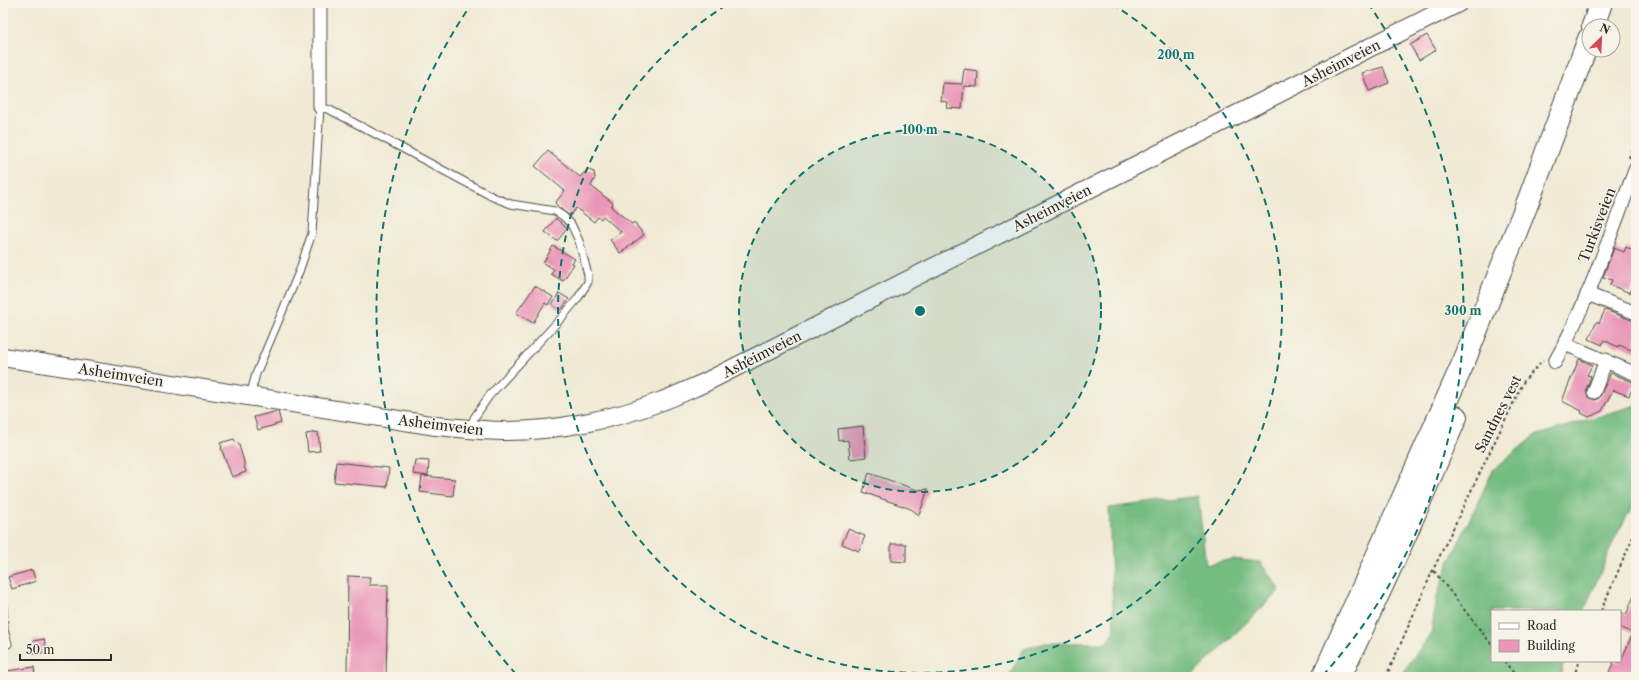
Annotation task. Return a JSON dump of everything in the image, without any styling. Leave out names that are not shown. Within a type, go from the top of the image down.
[{"type":"highway","points":[[1596,18],[1601,3]]},
{"type":"highway","points":[[1611,18],[1616,3]]},
{"type":"highway","points":[[1323,677],[1465,359],[1529,199],[1582,58]]},
{"type":"highway","points":[[1340,677],[1404,538],[1485,350],[1559,164],[1598,58]]},
{"type":"main road","name":"Asheimveien","points":[[3,356],[436,426],[471,430],[508,431],[554,427],[599,420],[662,401],[697,386],[1458,3]]},
{"type":"street","points":[[320,3],[320,107]]},
{"type":"street","name":"Turkisveien","points":[[1550,359],[1565,344],[1587,294],[1632,165]]},
{"type":"street","points":[[1587,294],[1636,313]]},
{"type":"street","points":[[1565,344],[1606,360],[1636,374]]},
{"type":"street","points":[[1594,392],[1606,360]]},
{"type":"lane","points":[[250,396],[256,374],[299,272],[312,233],[320,107],[330,110],[493,197],[511,204],[554,211],[571,224],[582,249],[588,275],[588,282],[578,298],[564,315],[486,401],[474,418],[471,430]]},
{"type":"lane","points":[[3,606],[4,630],[8,644]]},
{"type":"path","points":[[1632,165],[1636,139]]},
{"type":"path","name":"Sandnes vest","points":[[1386,677],[1433,570],[1524,381],[1550,359]]},
{"type":"path","points":[[1601,610],[1636,530]]},
{"type":"path","points":[[1433,570],[1491,645]]},
{"type":"path","points":[[1505,662],[1517,677]]},
{"type":"path","points":[[1573,677],[1580,662]]},
{"type":"green space","points":[[1636,405],[1636,500],[1616,536],[1584,610],[1491,610],[1491,662],[1564,662],[1560,677],[1399,677],[1431,634],[1437,596],[1448,565],[1493,470],[1534,436]]},
{"type":"green space","points":[[1198,496],[1206,565],[1233,559],[1260,562],[1280,590],[1191,677],[1008,677],[1024,649],[1045,643],[1106,643],[1114,632],[1109,508]]},
{"type":"building","points":[[1427,35],[1436,50],[1419,60],[1410,45]]},
{"type":"building","points":[[1383,67],[1389,83],[1369,91],[1362,73]]},
{"type":"building","points":[[964,69],[978,71],[977,87],[964,86],[962,109],[947,108],[948,102],[941,101],[943,83],[962,84]]},
{"type":"building","points":[[548,151],[580,177],[586,171],[589,170],[594,172],[595,178],[591,186],[613,203],[611,207],[632,224],[634,222],[644,235],[620,253],[610,240],[621,232],[603,216],[601,219],[598,217],[594,222],[576,208],[570,216],[562,210],[555,203],[565,191],[535,166]]},
{"type":"building","points":[[556,218],[567,229],[557,241],[545,232]]},
{"type":"building","points":[[553,246],[575,259],[572,263],[574,264],[563,281],[551,274],[554,269],[543,263]]},
{"type":"building","points":[[1626,247],[1636,252],[1636,280],[1630,293],[1610,285],[1612,280],[1603,277],[1614,248],[1624,252]]},
{"type":"building","points":[[535,286],[553,297],[548,305],[545,303],[533,323],[516,313]]},
{"type":"building","points":[[559,293],[569,299],[561,310],[552,305]]},
{"type":"building","points":[[1605,310],[1636,322],[1636,352],[1619,345],[1618,347],[1604,340],[1602,345],[1589,339],[1597,321],[1599,323]]},
{"type":"building","points":[[1579,359],[1592,365],[1587,375],[1591,376],[1586,390],[1588,397],[1595,400],[1599,398],[1611,373],[1635,383],[1629,396],[1613,390],[1602,411],[1589,417],[1581,413],[1582,411],[1562,401]]},
{"type":"building","points":[[278,411],[281,423],[258,430],[254,417]]},
{"type":"building","points":[[863,426],[866,457],[850,459],[848,440],[839,441],[838,429]]},
{"type":"building","points":[[318,432],[320,451],[308,452],[306,434]]},
{"type":"building","points":[[234,439],[236,443],[238,442],[246,472],[232,477],[220,443]]},
{"type":"building","points":[[415,460],[429,461],[428,476],[413,474]]},
{"type":"building","points":[[336,462],[389,468],[387,487],[334,482]]},
{"type":"building","points":[[869,473],[917,490],[928,489],[919,515],[911,509],[863,492]]},
{"type":"building","points":[[422,476],[455,479],[453,496],[420,492]]},
{"type":"building","points":[[848,529],[865,536],[859,551],[842,544]]},
{"type":"building","points":[[891,544],[906,544],[906,562],[891,561]]},
{"type":"building","points":[[32,570],[36,581],[12,589],[8,577]]},
{"type":"building","points":[[348,576],[370,577],[369,585],[388,585],[386,677],[347,677]]},
{"type":"building","points":[[1636,591],[1636,666],[1631,677],[1609,677],[1611,673],[1609,672],[1614,662],[1621,662],[1633,633],[1621,627],[1621,612],[1626,615]]},
{"type":"building","points":[[44,639],[47,652],[35,654],[33,641]]},
{"type":"building","points":[[34,667],[35,677],[7,677],[6,671]]}]
